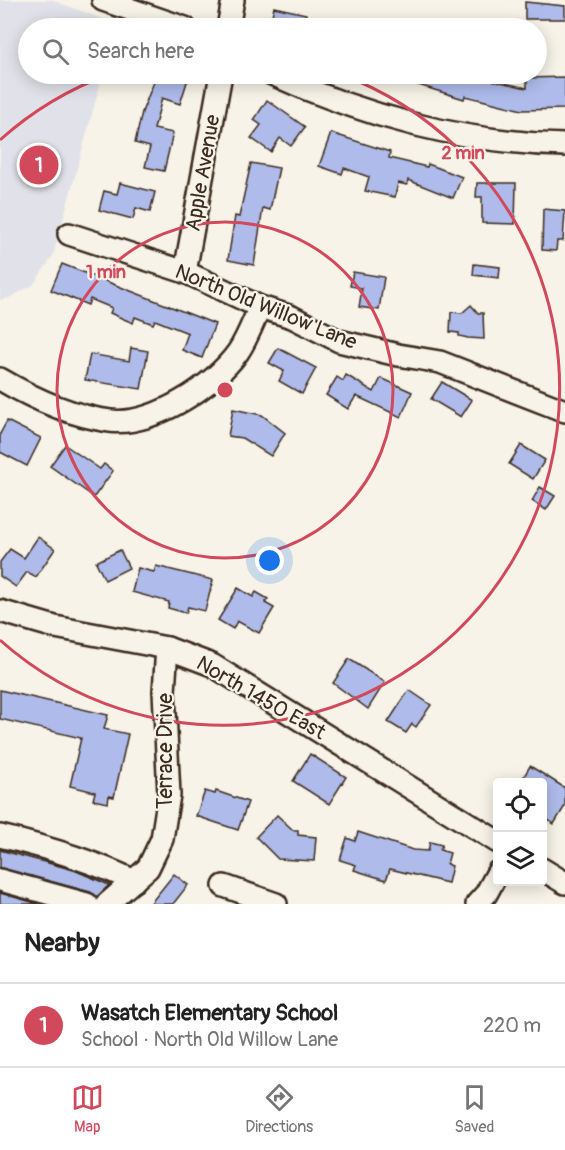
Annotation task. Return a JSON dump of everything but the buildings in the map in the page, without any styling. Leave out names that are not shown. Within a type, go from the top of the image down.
[{"type":"street","points":[[103,0],[156,18]]},
{"type":"street","points":[[230,18],[233,0]]},
{"type":"street","name":"Apple Avenue","points":[[185,272],[219,84]]},
{"type":"street","points":[[294,84],[324,98],[451,133],[522,144],[565,146]]},
{"type":"street","name":"North Old Willow Lane","points":[[69,234],[185,272],[260,307],[292,317],[339,341],[398,356],[440,362],[565,411]]},
{"type":"street","points":[[0,379],[60,410],[102,419],[112,421],[159,413],[219,375],[239,351],[260,307]]},
{"type":"street","name":"North 1450 East","points":[[0,611],[55,627],[167,648],[212,665],[493,839]]},
{"type":"street","name":"Terrace Drive","points":[[108,904],[148,868],[162,839],[169,795],[169,744],[164,691],[167,648]]},
{"type":"street","points":[[0,836],[51,849],[104,867],[134,881]]},
{"type":"street","points":[[547,872],[565,883]]},
{"type":"street","points":[[0,880],[87,904]]},
{"type":"street","points":[[477,904],[493,880]]},
{"type":"street","points":[[224,886],[276,904]]},
{"type":"shaded area","points":[[0,0],[52,0],[100,18],[18,18],[18,84],[100,84],[53,256],[33,285],[9,298],[0,300]]},
{"type":"place","name":"Wasatch Elementary School","points":[[39,165]]}]
